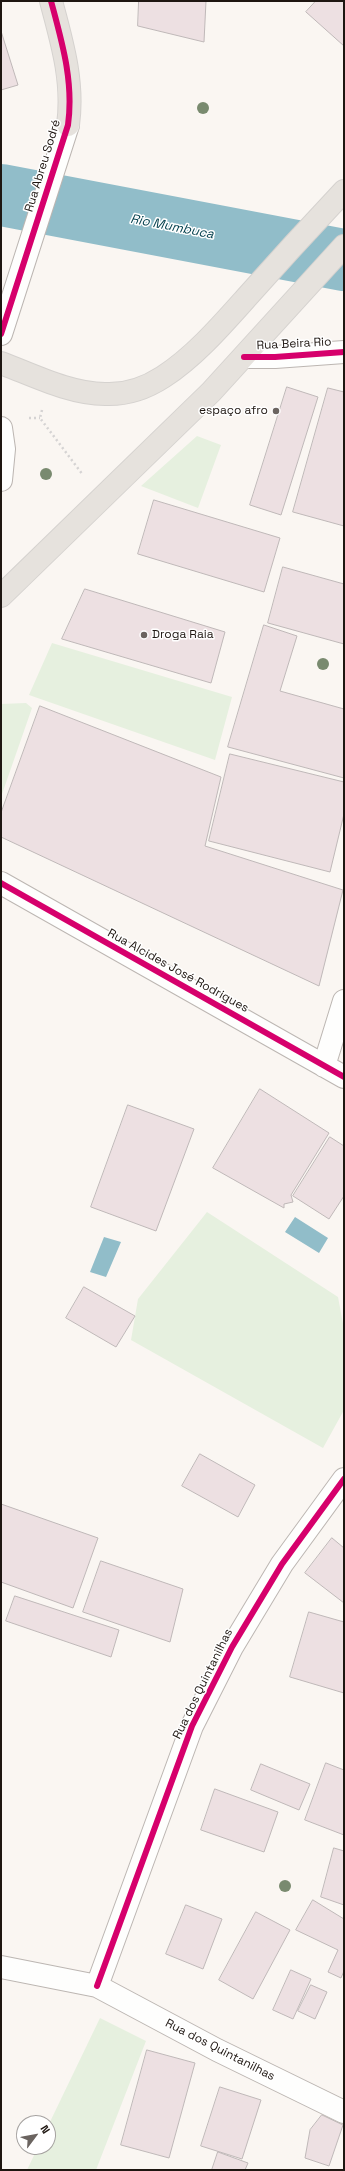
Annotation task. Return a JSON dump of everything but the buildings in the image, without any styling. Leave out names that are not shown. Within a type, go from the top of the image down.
[{"type":"main road","name":"Rua Abreu Sodré","points":[[51,1],[69,73],[70,111],[68,125]]},
{"type":"main road","points":[[1,363],[48,381],[94,394],[137,390],[152,384],[174,370],[230,315],[344,191]]},
{"type":"main road","points":[[1,596],[102,500],[244,356],[344,246]]},
{"type":"street","name":"Rua Abreu Sodré","points":[[1,334],[68,125]]},
{"type":"street","name":"Rua Beira Rio","points":[[244,356],[275,357],[344,352]]},
{"type":"street","points":[[1,428],[4,449],[1,480]]},
{"type":"street","name":"Rua Alcides José Rodrigues","points":[[1,883],[344,1077]]},
{"type":"street","points":[[324,1066],[344,1001]]},
{"type":"street","name":"Rua dos Quintanilhas","points":[[97,1986],[192,1726],[232,1647],[278,1570],[344,1479]]},
{"type":"street","name":"Rua dos Quintanilhas","points":[[1,1967],[97,1986],[217,2050],[344,2112]]},
{"type":"path","points":[[48,381],[40,418],[102,500]]},
{"type":"green space","points":[[197,436],[221,445],[198,508],[141,486]]},
{"type":"green space","points":[[52,643],[232,697],[215,760],[29,695]]},
{"type":"green space","points":[[26,703],[32,708],[1,797],[1,704]]},
{"type":"green space","points":[[207,1212],[338,1297],[344,1329],[344,1410],[323,1448],[131,1340],[138,1299]]},
{"type":"green space","points":[[100,2018],[146,2041],[96,2170],[27,2170],[34,2155],[56,2155],[56,2115],[53,2115]]},
{"type":"water","points":[[295,1217],[328,1238],[319,1253],[285,1232]]},
{"type":"water","points":[[104,1237],[121,1242],[106,1277],[90,1272]]},
{"type":"waterway","name":"Rio Mumbuca","points":[[1,195],[344,260]]},
{"type":"cycle path","points":[[1,334],[68,125],[69,93],[66,62],[51,1]]},
{"type":"cycle path","points":[[244,357],[275,357],[344,352]]},
{"type":"cycle path","points":[[1,883],[344,1077]]},
{"type":"cycle path","points":[[97,1986],[192,1726],[232,1647],[282,1564],[344,1479]]},
{"type":"place","name":"espaço afro","points":[[276,411]]},
{"type":"place","name":"Droga Raia","points":[[144,635]]}]
